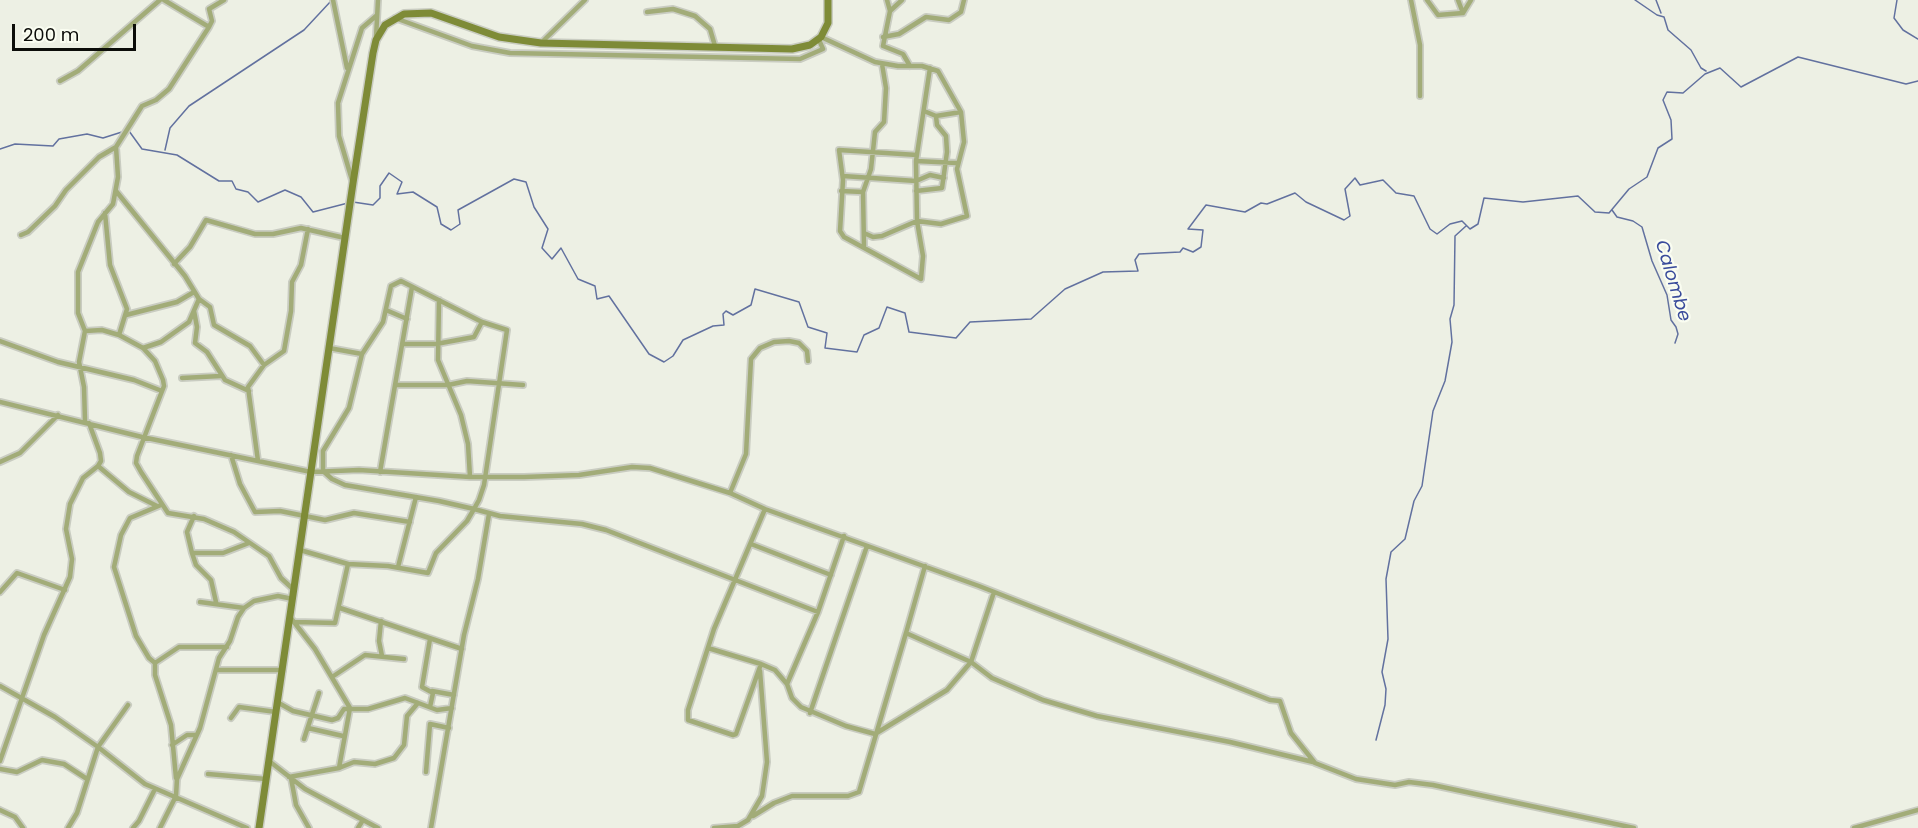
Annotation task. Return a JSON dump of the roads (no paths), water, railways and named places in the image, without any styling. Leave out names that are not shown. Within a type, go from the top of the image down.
[{"type":"main road","points":[[260,828],[277,702],[293,619],[294,590],[352,185],[376,40],[385,25],[395,18],[416,13],[431,13],[499,37],[541,43],[792,49],[810,45],[820,39],[828,23],[828,0]]},
{"type":"street","points":[[60,81],[78,71],[162,0],[209,27]]},
{"type":"street","points":[[21,235],[28,232],[55,206],[70,185],[99,157],[116,147],[142,106],[156,100],[169,88],[209,27],[212,21],[209,9],[224,0]]},
{"type":"street","points":[[333,0],[348,69]]},
{"type":"street","points":[[376,40],[378,0]]},
{"type":"street","points":[[541,43],[585,0]]},
{"type":"street","points":[[886,0],[890,11]]},
{"type":"street","points":[[902,0],[890,11],[883,37],[884,48],[903,54],[910,66]]},
{"type":"street","points":[[883,37],[899,33],[927,17],[949,20],[961,12],[964,0]]},
{"type":"street","points":[[1411,0],[1420,45],[1420,96]]},
{"type":"street","points":[[1427,0],[1438,15],[1463,13]]},
{"type":"street","points":[[1458,0],[1463,13]]},
{"type":"street","points":[[1463,13],[1471,0]]},
{"type":"street","points":[[646,12],[673,9],[695,16],[710,29],[715,46]]},
{"type":"street","points":[[352,185],[339,136],[338,103],[362,28],[376,16]]},
{"type":"street","points":[[395,18],[472,46],[510,53],[800,58],[824,49],[820,39]]},
{"type":"street","points":[[820,39],[882,64],[930,68],[941,75],[961,112],[964,142],[957,163],[967,216],[941,224],[917,221],[882,236],[873,237],[864,233]]},
{"type":"street","points":[[864,247],[863,192],[873,153],[875,132],[884,123],[886,88],[882,64]]},
{"type":"street","points":[[930,68],[916,158],[917,221],[923,256],[921,279],[840,235],[843,176],[838,150],[873,153],[916,158],[946,161],[957,163]]},
{"type":"street","points":[[924,111],[936,116],[961,112]]},
{"type":"street","points":[[916,191],[940,190],[944,178],[947,142],[937,125],[936,116]]},
{"type":"street","points":[[0,761],[44,635],[65,590],[72,566],[66,529],[68,513],[83,478],[101,461],[87,422],[84,387],[79,368],[85,332],[78,314],[78,273],[94,228],[112,205],[116,191],[116,147]]},
{"type":"street","points":[[843,176],[916,181],[930,175],[944,178]]},
{"type":"street","points":[[116,191],[199,299],[210,307],[214,325],[249,346],[264,364]]},
{"type":"street","points":[[841,191],[863,192]]},
{"type":"street","points":[[105,213],[110,265],[126,304],[126,315],[119,335]]},
{"type":"street","points":[[174,264],[190,247],[206,220],[263,234],[293,228],[345,238]]},
{"type":"street","points":[[258,461],[249,385],[264,364],[284,351],[291,311],[292,282],[301,265],[308,230]]},
{"type":"street","points":[[300,550],[348,564],[398,567],[428,573],[436,553],[467,521],[474,508],[482,492],[507,330],[482,322],[401,281],[393,283],[383,322],[362,354],[349,408],[323,451],[323,471],[332,479],[345,485],[474,508],[489,514],[582,524],[606,530],[818,612]]},
{"type":"street","points":[[380,472],[412,287]]},
{"type":"street","points":[[126,315],[177,302],[194,292]]},
{"type":"street","points":[[143,348],[161,342],[188,323],[199,299]]},
{"type":"street","points":[[439,300],[436,344],[440,368],[461,415],[468,444],[470,477]]},
{"type":"street","points":[[386,310],[407,319]]},
{"type":"street","points":[[194,311],[197,327],[195,343],[207,352],[221,376],[232,385],[249,392]]},
{"type":"street","points":[[402,344],[436,344],[477,335],[482,322]]},
{"type":"street","points":[[85,332],[102,330],[119,335],[143,348],[155,361],[162,375],[162,391],[142,437],[136,463],[159,505]]},
{"type":"street","points":[[0,341],[79,368],[134,380],[162,391]]},
{"type":"street","points":[[730,493],[746,454],[751,360],[760,348],[774,342],[789,341],[799,343],[807,351],[808,361]]},
{"type":"street","points":[[329,348],[362,354]]},
{"type":"street","points":[[182,378],[221,376]]},
{"type":"street","points":[[395,385],[448,386],[467,381],[523,385]]},
{"type":"street","points":[[0,402],[142,437],[311,472],[558,477],[641,466],[730,493],[765,510],[925,566],[1270,700],[1280,701],[1291,733],[1315,763]]},
{"type":"street","points":[[0,462],[21,453],[58,415]]},
{"type":"street","points":[[231,455],[240,484],[255,512],[280,511],[325,520],[354,513],[410,522]]},
{"type":"street","points":[[98,466],[129,492],[159,505],[171,514],[194,516],[219,525],[270,556],[281,578],[294,590]]},
{"type":"street","points":[[398,567],[416,497]]},
{"type":"street","points":[[155,663],[149,658],[136,636],[114,567],[121,535],[127,523],[138,514],[159,505]]},
{"type":"street","points":[[760,666],[736,734],[688,720],[688,710],[708,648],[765,510]]},
{"type":"street","points":[[431,828],[462,649],[480,570],[489,514]]},
{"type":"street","points":[[194,516],[187,532],[192,553],[196,565],[211,580],[216,602]]},
{"type":"street","points":[[787,684],[818,612],[844,536]]},
{"type":"street","points":[[192,553],[223,553],[249,543]]},
{"type":"street","points":[[751,544],[831,575]]},
{"type":"street","points":[[810,713],[867,546]]},
{"type":"street","points":[[293,619],[335,623],[348,564]]},
{"type":"street","points":[[714,828],[739,826],[774,802],[792,796],[855,795],[859,792],[925,566]]},
{"type":"street","points":[[0,592],[17,573],[65,590]]},
{"type":"street","points":[[708,648],[775,670],[787,684],[792,698],[810,713],[875,734],[947,690],[971,662],[994,592]]},
{"type":"street","points":[[177,779],[197,735],[219,658],[227,647],[244,608],[254,601],[269,597],[293,600]]},
{"type":"street","points":[[200,602],[216,602],[244,608]]},
{"type":"street","points":[[340,608],[462,649]]},
{"type":"street","points":[[293,619],[350,708],[343,736],[339,768]]},
{"type":"street","points":[[381,621],[379,641],[382,656]]},
{"type":"street","points":[[906,633],[971,662],[992,678],[1050,702],[1097,716],[1230,742],[1315,763],[1356,779],[1395,785],[1409,782],[1433,785],[1634,828]]},
{"type":"street","points":[[430,639],[422,687],[454,695]]},
{"type":"street","points":[[155,663],[179,647],[227,647]]},
{"type":"street","points":[[332,677],[361,656],[404,659]]},
{"type":"street","points":[[155,663],[154,675],[169,715],[177,779],[176,796],[160,828]]},
{"type":"street","points":[[753,816],[762,796],[767,762],[760,666]]},
{"type":"street","points":[[216,670],[283,670]]},
{"type":"street","points":[[0,687],[22,698],[98,747],[128,773],[155,789],[247,828]]},
{"type":"street","points":[[430,707],[432,691]]},
{"type":"street","points":[[304,739],[319,693]]},
{"type":"street","points":[[277,702],[293,711],[337,720],[342,709],[368,709],[405,698],[437,710],[452,708]]},
{"type":"street","points":[[290,778],[339,768],[354,762],[375,764],[397,757],[404,745],[407,716],[418,703]]},
{"type":"street","points":[[68,828],[77,813],[98,747],[128,705]]},
{"type":"street","points":[[231,718],[239,707],[276,712]]},
{"type":"street","points":[[426,772],[430,724],[450,728]]},
{"type":"street","points":[[308,728],[343,736]]},
{"type":"street","points":[[172,745],[187,735],[197,735]]},
{"type":"street","points":[[0,769],[17,772],[42,760],[64,764],[87,779]]},
{"type":"street","points":[[269,761],[290,778],[378,828]]},
{"type":"street","points":[[208,774],[266,779]]},
{"type":"street","points":[[290,778],[296,805],[309,828]]},
{"type":"street","points":[[133,828],[155,789]]},
{"type":"street","points":[[0,810],[15,817],[23,828]]},
{"type":"street","points":[[1854,828],[1918,810]]},
{"type":"street","points":[[358,828],[363,820]]},
{"type":"waterway","points":[[1635,0],[1657,15],[1664,17],[1668,30],[1691,50],[1701,68],[1706,71]]},
{"type":"waterway","points":[[1656,0],[1661,13]]},
{"type":"waterway","points":[[1897,0],[1894,18],[1903,30],[1918,39]]},
{"type":"waterway","points":[[165,150],[170,128],[189,106],[304,30],[331,1]]},
{"type":"waterway","points":[[353,202],[373,205],[380,198],[380,186],[389,173],[402,182],[397,194],[413,192],[437,207],[441,224],[451,230],[460,224],[458,210],[514,179],[526,182],[534,207],[548,229],[542,248],[552,259],[561,248],[578,279],[595,286],[597,299],[609,296],[649,354],[664,362],[673,356],[683,340],[713,326],[724,325],[723,314],[726,311],[733,315],[751,305],[755,289],[799,302],[808,327],[827,333],[825,348],[857,352],[864,335],[879,328],[887,307],[905,313],[909,332],[956,338],[970,322],[1031,319],[1065,289],[1103,272],[1138,271],[1135,260],[1139,254],[1180,252],[1183,248],[1193,252],[1201,247],[1203,230],[1188,229],[1206,205],[1245,212],[1261,203],[1267,204],[1295,193],[1306,202],[1344,220],[1350,216],[1345,189],[1355,178],[1360,185],[1383,180],[1396,193],[1414,196],[1430,229],[1437,234],[1450,224],[1462,221],[1470,229],[1478,224],[1484,198],[1523,202],[1578,196],[1595,212],[1609,213],[1629,189],[1647,177],[1658,148],[1672,139],[1671,120],[1663,100],[1667,92],[1683,93],[1705,74],[1720,68],[1741,87],[1798,57],[1906,84],[1918,81]]},
{"type":"waterway","points":[[0,149],[15,144],[53,146],[59,139],[87,134],[103,138],[125,131]]},
{"type":"waterway","points":[[129,131],[142,149],[177,155],[219,181],[232,181],[236,189],[248,192],[258,202],[285,190],[301,197],[313,212],[348,203]]},
{"type":"waterway","name":"Calombe","points":[[1612,210],[1617,217],[1633,221],[1642,227],[1652,261],[1667,295],[1671,320],[1678,334],[1675,343]]},
{"type":"waterway","points":[[1376,740],[1385,705],[1386,689],[1382,672],[1388,639],[1386,579],[1391,552],[1405,539],[1414,501],[1422,486],[1433,411],[1445,381],[1452,342],[1450,319],[1454,305],[1455,236],[1466,226]]}]
